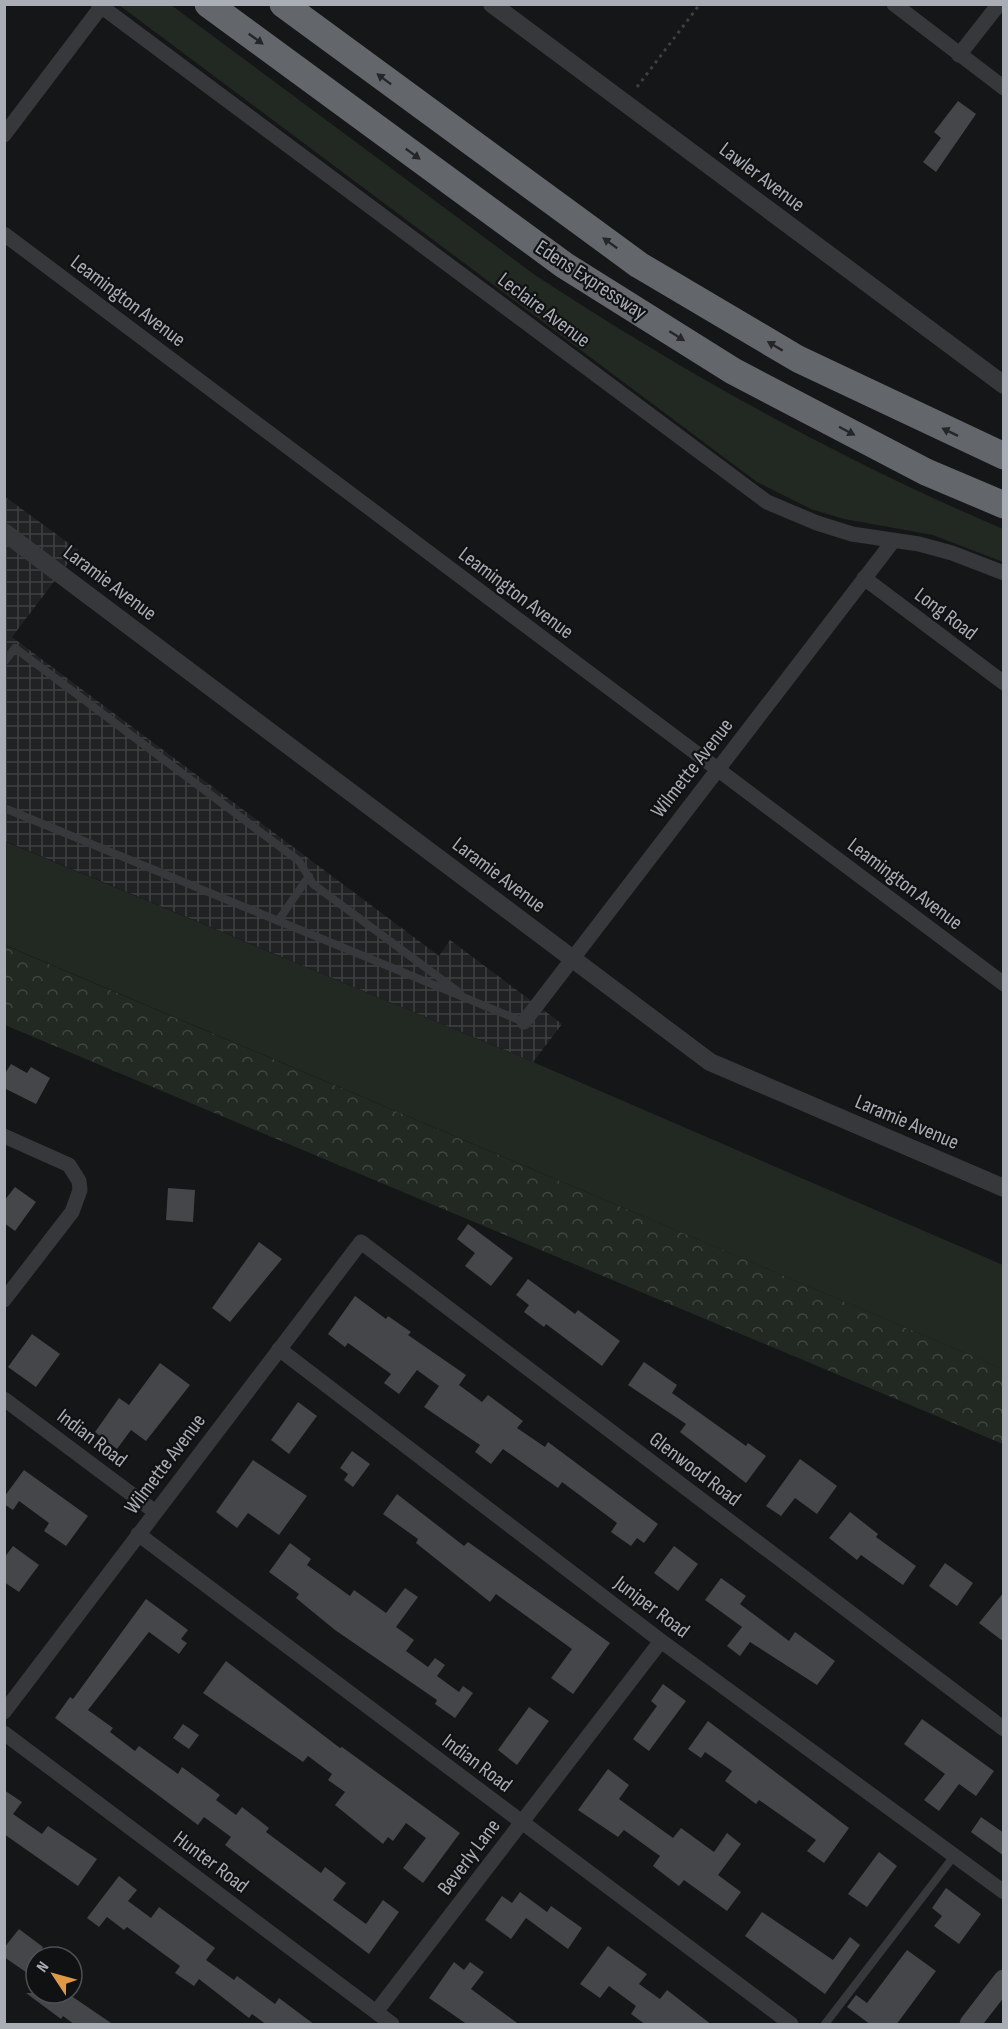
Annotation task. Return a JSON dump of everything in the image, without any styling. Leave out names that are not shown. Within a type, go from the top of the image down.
[{"type":"highway","name":"Edens Expressway","points":[[208,4],[573,271],[733,371],[926,472],[1004,505]]},
{"type":"highway","name":"Edens Expressway","points":[[283,4],[639,265],[798,359],[1004,456]]},
{"type":"main road","points":[[970,2025],[1004,1980]]},
{"type":"street","name":"Lawler Avenue","points":[[492,4],[1004,385]]},
{"type":"street","points":[[894,4],[1004,88]]},
{"type":"street","points":[[959,55],[999,4]]},
{"type":"street","points":[[4,135],[99,6]]},
{"type":"street","name":"Leclaire Avenue","points":[[99,6],[767,502],[817,523],[852,534],[894,540],[952,553],[1004,573]]},
{"type":"street","name":"Leamington Avenue","points":[[4,234],[1004,984]]},
{"type":"street","name":"Laramie Avenue","points":[[4,532],[710,1062],[1003,1188]]},
{"type":"street","name":"Wilmette Avenue","points":[[524,1022],[894,540]]},
{"type":"street","name":"Long Road","points":[[864,578],[1004,683]]},
{"type":"street","points":[[4,1136],[69,1165],[79,1181],[80,1191],[72,1212],[4,1300]]},
{"type":"street","name":"Wilmette Avenue","points":[[4,1712],[154,1511],[361,1242]]},
{"type":"street","name":"Glenwood Road","points":[[361,1242],[1004,1729]]},
{"type":"street","name":"Juniper Road","points":[[279,1349],[661,1641],[1004,1892]]},
{"type":"street","name":"Indian Road","points":[[4,1399],[154,1511]]},
{"type":"street","name":"Indian Road","points":[[138,1533],[791,2025]]},
{"type":"street","name":"Beverly Lane","points":[[376,2012],[661,1641]]},
{"type":"street","name":"Hunter Road","points":[[4,1733],[392,2025]]},
{"type":"lane","points":[[4,662],[15,648],[299,861],[313,884],[460,993]]},
{"type":"lane","points":[[4,808],[460,993],[524,1022]]},
{"type":"lane","points":[[278,921],[309,876]]},
{"type":"lane","points":[[825,2025],[954,1856]]},
{"type":"path","points":[[637,87],[699,4]]},
{"type":"shaded area","points":[[4,496],[78,550],[12,637],[439,956],[450,940],[562,1024],[533,1062],[5,841]]},
{"type":"green space","points":[[119,5],[171,5],[535,275],[591,311],[705,380],[822,444],[1003,529],[1003,562],[933,535],[844,519],[811,509],[757,482]]},
{"type":"green space","points":[[4,841],[533,1062],[1003,1265],[1003,1369],[5,945]]},
{"type":"green space","points":[[4,945],[1003,1369],[1003,1444],[5,1025]]},
{"type":"building","points":[[958,101],[976,114],[936,172],[923,162],[941,138],[934,132]]},
{"type":"building","points":[[11,1064],[27,1073],[31,1067],[50,1078],[36,1104],[4,1088],[4,1075]]},
{"type":"building","points":[[15,1187],[36,1202],[15,1231],[4,1223],[4,1201]]},
{"type":"building","points":[[168,1188],[195,1190],[193,1222],[166,1220]]},
{"type":"building","points":[[468,1224],[513,1258],[491,1286],[465,1266],[475,1253],[457,1239]]},
{"type":"building","points":[[259,1242],[282,1259],[230,1322],[212,1308]]},
{"type":"building","points":[[528,1279],[575,1314],[578,1310],[620,1341],[602,1366],[546,1324],[544,1327],[524,1312],[529,1305],[516,1295]]},
{"type":"building","points":[[355,1296],[386,1319],[388,1316],[411,1332],[408,1335],[466,1375],[459,1385],[482,1402],[488,1395],[523,1421],[517,1428],[545,1447],[548,1442],[658,1524],[644,1543],[637,1538],[631,1546],[611,1532],[617,1523],[562,1482],[558,1488],[503,1449],[491,1464],[475,1452],[480,1445],[424,1407],[439,1386],[417,1370],[399,1394],[384,1383],[391,1374],[348,1343],[345,1347],[328,1334]]},
{"type":"building","points":[[32,1334],[60,1354],[36,1387],[8,1367]]},
{"type":"building","points":[[644,1362],[677,1385],[672,1393],[746,1446],[748,1443],[766,1456],[746,1483],[680,1432],[686,1424],[628,1385]]},
{"type":"building","points":[[160,1363],[190,1385],[146,1441],[131,1430],[117,1449],[95,1432],[119,1398],[129,1405]]},
{"type":"building","points":[[298,1402],[317,1416],[289,1454],[271,1440]]},
{"type":"building","points":[[352,1451],[370,1464],[353,1487],[344,1480],[348,1474],[340,1468]]},
{"type":"building","points":[[800,1459],[837,1486],[817,1514],[795,1498],[781,1516],[766,1506]]},
{"type":"building","points":[[253,1460],[307,1496],[279,1535],[248,1513],[237,1528],[216,1512]]},
{"type":"building","points":[[24,1470],[88,1516],[66,1546],[44,1531],[49,1523],[19,1501],[13,1510],[4,1504],[4,1497]]},
{"type":"building","points":[[397,1494],[464,1546],[468,1542],[610,1643],[573,1694],[551,1678],[572,1649],[496,1594],[490,1602],[416,1543],[418,1539],[383,1514]]},
{"type":"building","points":[[850,1512],[878,1534],[876,1537],[916,1566],[903,1585],[861,1555],[857,1560],[829,1538]]},
{"type":"building","points":[[290,1543],[311,1559],[307,1565],[350,1596],[354,1590],[386,1613],[405,1588],[418,1597],[396,1627],[414,1640],[406,1651],[428,1667],[435,1658],[445,1665],[437,1676],[459,1692],[463,1686],[473,1693],[455,1718],[435,1704],[437,1700],[335,1630],[296,1598],[299,1594],[269,1572]]},
{"type":"building","points":[[13,1546],[39,1565],[19,1592],[4,1582],[4,1558]]},
{"type":"building","points":[[674,1546],[698,1564],[678,1591],[654,1573]]},
{"type":"building","points":[[945,1563],[973,1583],[957,1606],[929,1586]]},
{"type":"building","points":[[721,1578],[746,1596],[740,1604],[789,1641],[795,1632],[835,1661],[817,1685],[750,1642],[740,1656],[727,1646],[742,1627],[705,1600]]},
{"type":"building","points":[[1004,1592],[1004,1642],[979,1623]]},
{"type":"building","points":[[146,1599],[188,1630],[181,1639],[187,1643],[179,1654],[149,1632],[88,1710],[113,1728],[110,1732],[135,1751],[139,1746],[178,1774],[182,1767],[220,1795],[216,1800],[236,1815],[242,1807],[269,1828],[266,1832],[321,1873],[325,1867],[346,1883],[333,1900],[366,1924],[383,1900],[399,1912],[369,1954],[225,1845],[231,1837],[204,1817],[198,1825],[55,1718],[70,1697],[73,1699]]},
{"type":"building","points":[[226,1661],[340,1748],[342,1747],[460,1833],[423,1883],[403,1868],[426,1838],[406,1823],[393,1841],[388,1837],[383,1844],[335,1805],[345,1792],[328,1780],[332,1774],[308,1756],[303,1762],[203,1693]]},
{"type":"building","points":[[663,1684],[686,1701],[649,1751],[633,1739],[657,1706],[651,1701]]},
{"type":"building","points":[[529,1707],[549,1721],[517,1765],[498,1750]]},
{"type":"building","points":[[922,1719],[994,1771],[976,1796],[959,1784],[939,1811],[924,1800],[945,1774],[904,1744]]},
{"type":"building","points":[[708,1721],[849,1828],[824,1863],[807,1851],[816,1840],[759,1800],[756,1804],[725,1781],[732,1771],[705,1752],[701,1758],[688,1749]]},
{"type":"building","points":[[183,1724],[199,1735],[189,1749],[173,1738]]},
{"type":"building","points":[[608,1769],[629,1785],[619,1799],[673,1838],[681,1828],[714,1852],[727,1833],[741,1844],[718,1875],[741,1892],[727,1911],[684,1880],[679,1886],[653,1866],[660,1856],[624,1830],[618,1837],[578,1810]]},
{"type":"building","points":[[4,1790],[22,1802],[13,1814],[42,1834],[48,1826],[97,1859],[78,1886],[4,1834]]},
{"type":"building","points":[[981,1817],[1004,1833],[1004,1856],[971,1832]]},
{"type":"building","points":[[879,1852],[897,1866],[867,1907],[848,1894]]},
{"type":"building","points":[[119,1876],[137,1890],[128,1901],[151,1918],[159,1907],[215,1948],[206,1960],[234,1980],[237,1976],[275,2004],[279,1998],[315,2025],[267,2025],[252,2014],[249,2018],[199,1979],[194,1986],[175,1973],[180,1966],[127,1927],[124,1930],[107,1917],[99,1927],[87,1918]]},
{"type":"building","points":[[946,1888],[981,1914],[959,1944],[934,1926],[942,1916],[932,1908]]},
{"type":"building","points":[[520,1892],[547,1912],[551,1906],[582,1928],[568,1949],[526,1918],[511,1939],[485,1920],[502,1896],[512,1903]]},
{"type":"building","points":[[762,1912],[833,1960],[850,1937],[860,1945],[825,1994],[745,1936]]},
{"type":"building","points":[[19,1929],[40,1945],[24,1945],[24,1971],[4,1957],[4,1948]]},
{"type":"building","points":[[608,1946],[647,1974],[639,1984],[660,1999],[667,1990],[712,2025],[646,2025],[631,2014],[636,2006],[609,1986],[600,1998],[580,1984]]},
{"type":"building","points":[[907,1950],[936,1971],[896,2025],[871,2025],[847,2007],[856,1995],[867,2003]]},
{"type":"building","points":[[454,1962],[464,1970],[470,1962],[484,1972],[471,1989],[520,2025],[468,2025],[429,1998]]},
{"type":"building","points":[[42,2005],[84,2005],[114,2025],[75,2025],[63,2016],[61,2019]]}]
